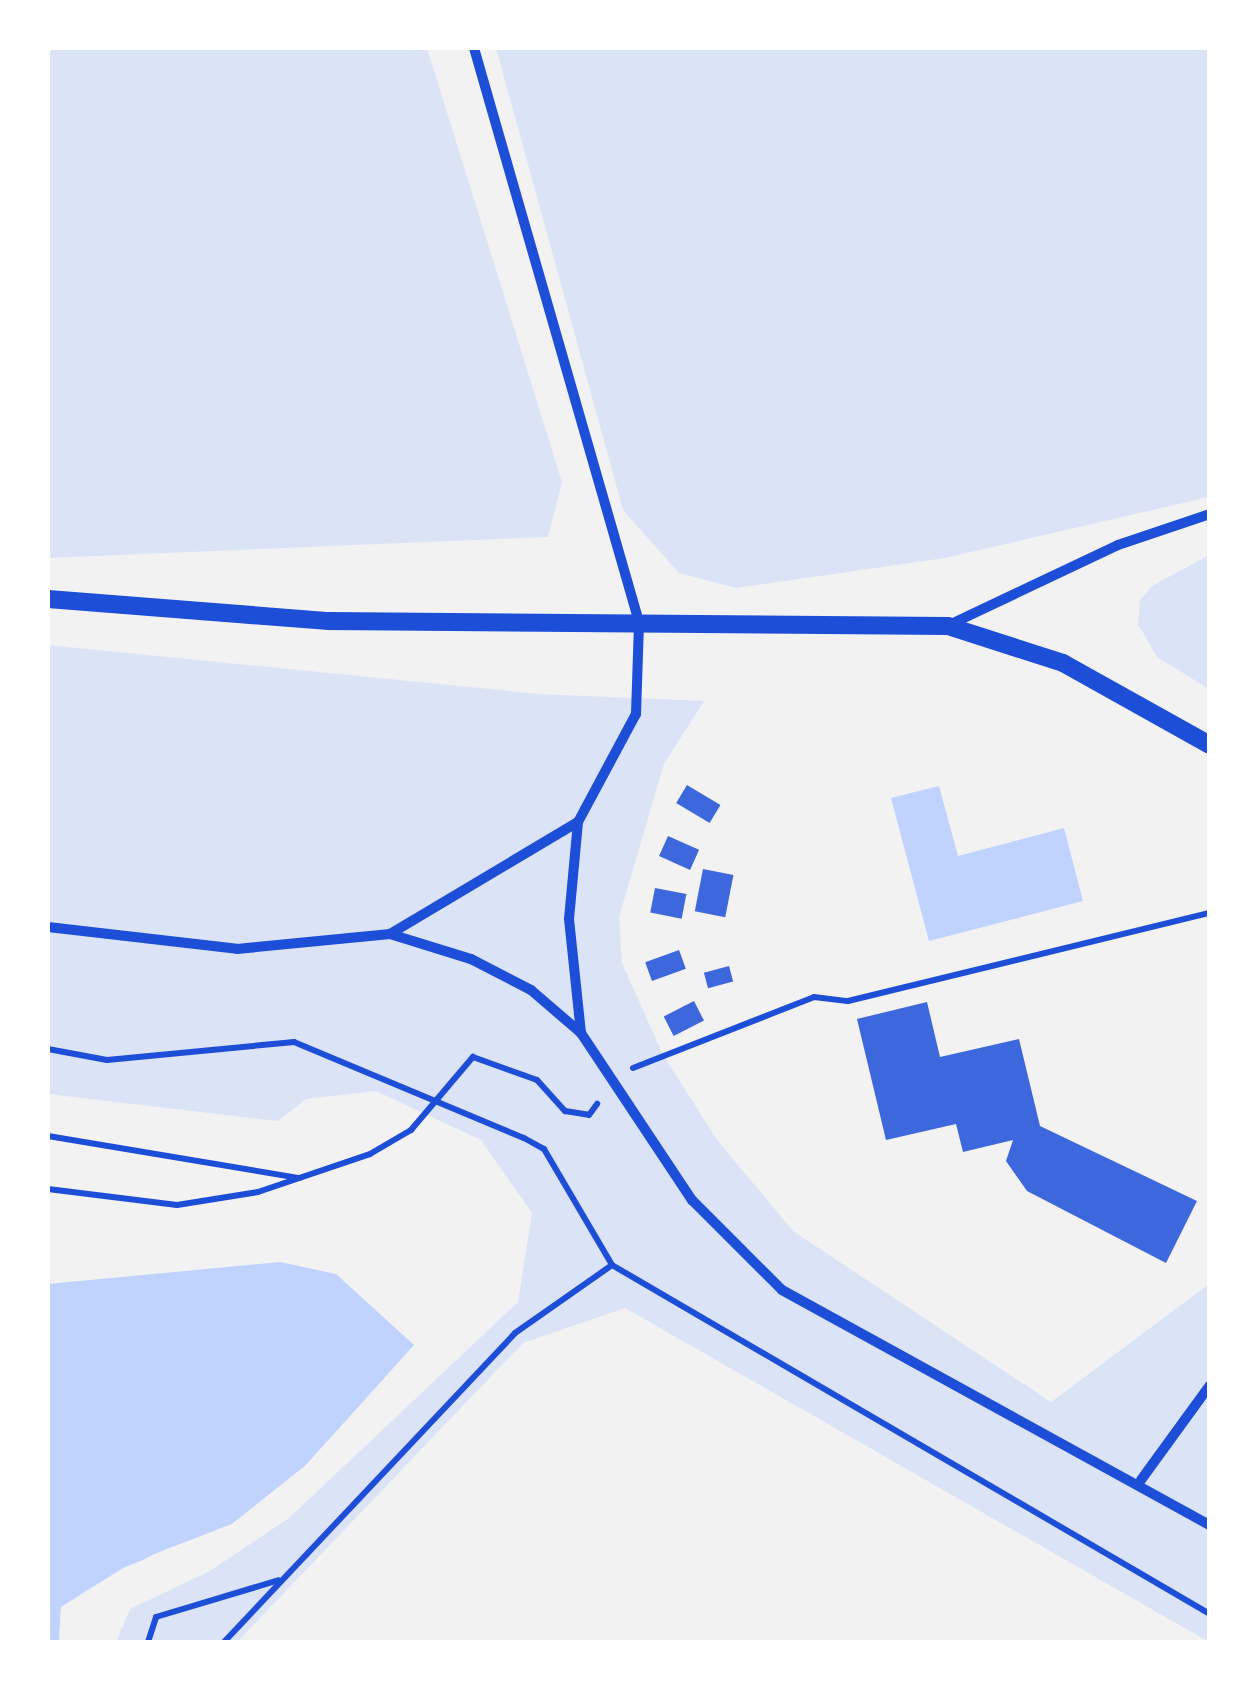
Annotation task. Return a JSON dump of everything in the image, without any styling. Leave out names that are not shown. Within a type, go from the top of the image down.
[{"type":"street","points":[[474,48],[639,622],[636,714],[578,822],[569,919],[581,1033]]},
{"type":"street","points":[[948,626],[1118,545],[1210,514]]},
{"type":"street","points":[[48,599],[328,621],[948,626],[1063,664],[1210,745]]},
{"type":"street","points":[[390,934],[578,822]]},
{"type":"street","points":[[48,927],[237,949],[390,934],[471,958],[531,990],[581,1033],[615,1076],[692,1200],[782,1290],[1141,1480],[1210,1525]]},
{"type":"street","points":[[1141,1480],[1210,1385]]},
{"type":"path","points":[[48,1189],[176,1205],[301,1178],[412,1130],[473,1057],[505,1063],[565,1111],[589,1115],[615,1076],[814,997],[848,1001],[1210,913]]},
{"type":"path","points":[[48,1048],[107,1060],[294,1042],[544,1150],[612,1264],[1210,1614]]},
{"type":"path","points":[[48,1136],[301,1178]]},
{"type":"path","points":[[224,1642],[514,1333],[612,1264]]},
{"type":"path","points":[[148,1642],[156,1617],[280,1579]]},
{"type":"shaded area","points":[[48,48],[427,48],[562,482],[548,537],[48,558]]},
{"type":"shaded area","points":[[496,48],[1209,48],[1209,497],[945,558],[736,588],[679,573],[623,510]]},
{"type":"shaded area","points":[[1210,555],[1209,689],[1157,657],[1138,624],[1140,600],[1152,586]]},
{"type":"shaded area","points":[[48,645],[539,694],[704,701],[664,764],[619,917],[622,963],[662,1053],[717,1140],[793,1231],[1051,1402],[1209,1284],[1209,1642],[625,1308],[523,1343],[237,1642],[116,1642],[130,1609],[210,1571],[289,1518],[518,1302],[532,1213],[481,1140],[376,1091],[306,1099],[278,1121],[48,1094]]},
{"type":"water","points":[[939,786],[958,856],[1064,828],[1083,901],[929,941],[891,798]]},
{"type":"water","points":[[280,1262],[336,1274],[414,1345],[305,1466],[232,1524],[154,1554],[61,1607],[59,1642],[48,1642],[48,1284]]},
{"type":"pier","points":[[418,1342],[308,1470],[234,1529],[88,1592],[61,1617],[59,1642],[61,1607],[123,1568],[232,1524],[305,1466]]},
{"type":"building","points":[[687,785],[720,805],[710,823],[676,803]]},
{"type":"building","points":[[668,836],[699,850],[690,870],[659,856]]},
{"type":"building","points":[[703,869],[733,875],[725,917],[695,911]]},
{"type":"building","points":[[655,888],[686,894],[682,919],[650,913]]},
{"type":"building","points":[[679,950],[686,969],[652,981],[645,962]]},
{"type":"building","points":[[729,966],[733,981],[708,988],[704,973]]},
{"type":"building","points":[[694,1001],[704,1021],[674,1036],[664,1016]]},
{"type":"building","points":[[927,1002],[940,1057],[1019,1039],[1040,1126],[1197,1201],[1166,1263],[1027,1191],[1006,1161],[1013,1140],[963,1152],[956,1124],[886,1140],[857,1019]]}]
